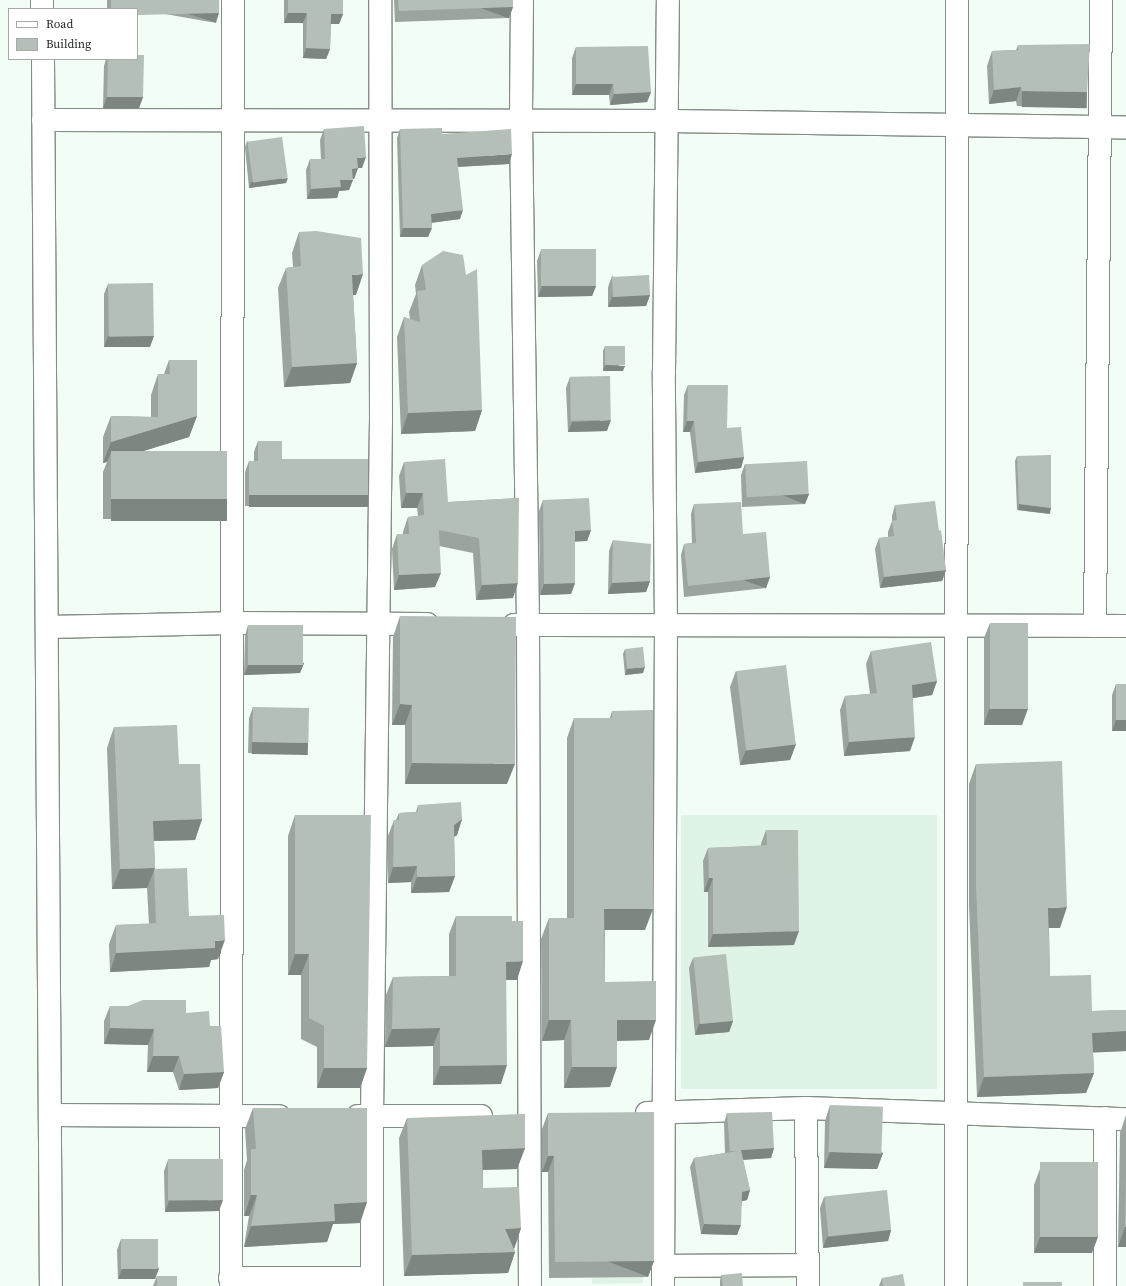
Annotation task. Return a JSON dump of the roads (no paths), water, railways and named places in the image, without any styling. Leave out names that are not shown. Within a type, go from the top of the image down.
[{"type":"street","points":[[233,0],[232,622],[229,1116],[230,1282],[372,1282],[372,1116],[381,419],[379,120],[380,0]]},
{"type":"street","points":[[522,0],[521,121],[528,625],[515,1116],[530,1286]]},
{"type":"street","points":[[668,0],[668,121],[664,372],[666,626],[662,1112],[663,1276],[808,1276],[806,1108]]},
{"type":"street","points":[[956,1286],[955,626],[957,0]]},
{"type":"street","points":[[1095,626],[1100,0]]},
{"type":"street","points":[[43,60],[51,1286]]},
{"type":"street","points":[[43,120],[232,119],[668,121],[1126,127]]},
{"type":"street","points":[[47,627],[232,622],[449,624]]},
{"type":"street","points":[[496,625],[1126,626]]},
{"type":"street","points":[[630,1113],[806,1108],[1116,1118],[1105,1286]]},
{"type":"street","points":[[50,1115],[301,1116]]},
{"type":"street","points":[[340,1116],[551,1116]]}]
